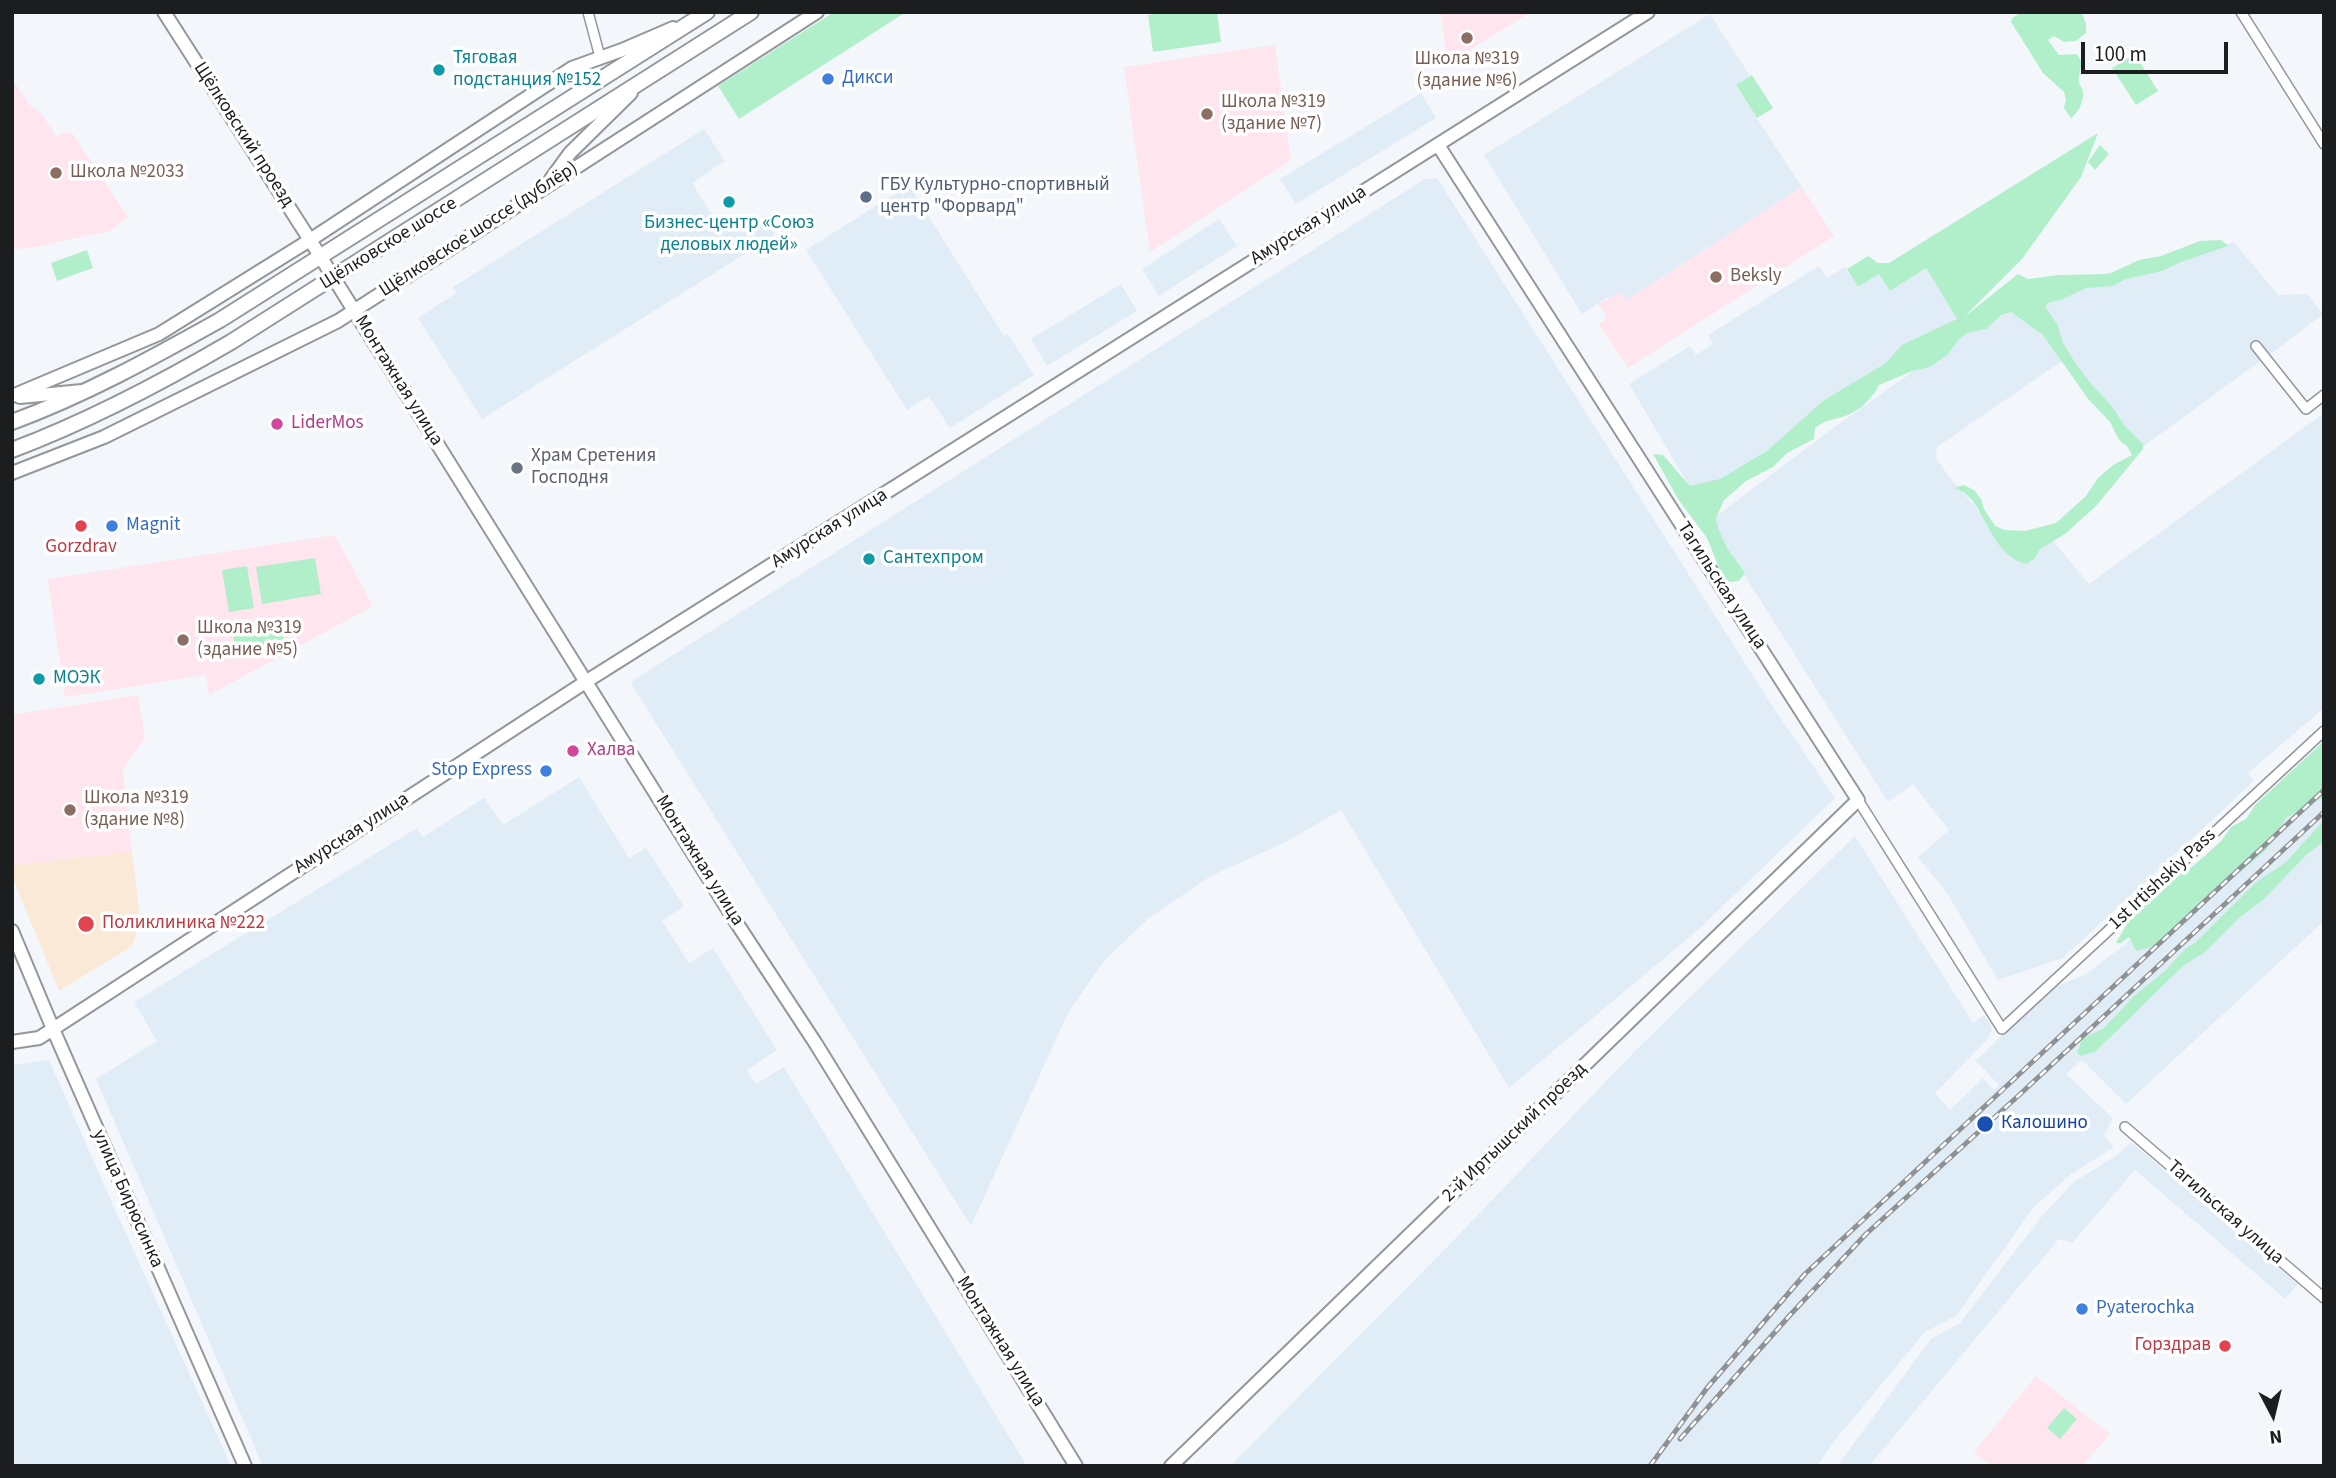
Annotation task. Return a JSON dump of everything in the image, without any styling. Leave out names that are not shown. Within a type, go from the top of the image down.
[{"type":"main road","name":"Щёлковское шоссе","points":[[12,422],[89,390],[162,354],[321,258],[706,12]]},
{"type":"main road","name":"Щёлковское шоссе","points":[[12,450],[160,384],[334,279],[751,12]]},
{"type":"street","name":"Щёлковский проезд","points":[[164,12],[321,258]]},
{"type":"street","points":[[588,12],[600,57]]},
{"type":"street","points":[[12,397],[159,334],[310,240],[572,68],[622,50],[706,12]]},
{"type":"street","name":"Щёлковское шоссе (дублёр)","points":[[12,473],[104,438],[355,312],[817,12]]},
{"type":"street","name":"Амурская улица","points":[[12,1042],[39,1038],[587,681],[1648,12]]},
{"type":"street","points":[[2241,12],[2324,144]]},
{"type":"street","points":[[547,185],[570,153],[639,85]]},
{"type":"street","name":"Тагильская улица","points":[[1438,145],[2002,1029]]},
{"type":"street","name":"Монтажная улица","points":[[321,258],[734,919],[816,1044],[1076,1466]]},
{"type":"street","points":[[2256,346],[2306,409],[2324,395]]},
{"type":"street","points":[[12,397],[89,390]]},
{"type":"street","name":"1st Irtishskiy Pass","points":[[2002,1029],[2324,731]]},
{"type":"street","name":"2-й Иртышский проезд","points":[[1171,1466],[1858,800]]},
{"type":"street","name":"улица Бирюсинка","points":[[12,931],[245,1466]]},
{"type":"street","name":"Тагильская улица","points":[[2125,1128],[2324,1298]]},
{"type":"shaded area","name":"Школа №319 (здание №6)","points":[[1441,12],[1531,12],[1447,64]]},
{"type":"shaded area","points":[[1710,14],[1750,76],[1736,86],[1802,187],[1627,300],[1622,293],[1610,299],[1608,297],[1582,314],[1484,155]]},
{"type":"shaded area","name":"Школа №319 (здание №7)","points":[[1275,45],[1291,160],[1150,252],[1124,67]]},
{"type":"shaded area","name":"Школа №2033","points":[[15,83],[30,105],[41,113],[56,136],[69,132],[73,134],[128,217],[110,231],[30,248],[12,249],[12,85]]},
{"type":"shaded area","points":[[1421,93],[1436,118],[1296,204],[1280,179]]},
{"type":"shaded area","points":[[704,129],[725,161],[692,183],[722,230],[733,223],[740,233],[769,217],[775,225],[770,228],[775,235],[482,419],[418,318],[456,293],[453,287]]},
{"type":"shaded area","points":[[1437,178],[1773,707],[1835,798],[1698,930],[1509,1088],[1341,810],[1286,842],[1211,876],[1149,918],[1105,960],[1069,1011],[971,1226],[632,685],[632,681],[1425,179]]},
{"type":"shaded area","points":[[909,185],[1004,336],[1008,334],[1034,375],[950,428],[929,396],[907,410],[806,250]]},
{"type":"shaded area","name":"Beksly","points":[[1802,187],[1834,236],[1628,368],[1599,324],[1605,320],[1605,314],[1598,304],[1621,292],[1627,300]]},
{"type":"shaded area","points":[[1219,219],[1237,246],[1159,296],[1142,269]]},
{"type":"shaded area","points":[[2234,242],[2278,295],[2307,294],[2323,314],[2137,451],[2068,357],[1937,447],[1936,458],[2014,551],[2042,528],[2089,584],[2324,413],[2324,708],[2248,773],[2254,781],[2063,958],[1998,980],[1947,893],[1918,857],[1949,830],[1913,784],[1888,802],[1710,521],[1832,429],[2022,294]]},
{"type":"shaded area","points":[[1819,266],[1827,278],[1845,267],[1858,287],[1879,274],[1926,268],[1959,322],[1701,506],[1629,384],[1690,346],[1696,355],[1713,344],[1708,335]]},
{"type":"shaded area","points":[[1121,284],[1137,311],[1047,366],[1031,339]]},
{"type":"shaded area","name":"Школа №319 (здание №5)","points":[[335,535],[373,606],[209,695],[206,675],[65,697],[48,579]]},
{"type":"shaded area","name":"Школа №319 (здание №8)","points":[[138,695],[145,738],[123,769],[132,852],[12,865],[12,715]]},
{"type":"shaded area","points":[[2324,750],[2324,921],[2126,1104],[2082,1060],[2066,1074],[2113,1118],[2104,1136],[2114,1147],[2070,1175],[2034,1207],[1956,1316],[1925,1332],[1817,1466],[1230,1466],[1446,1248],[1636,1050],[1855,836],[1973,1023],[1985,1015],[1992,1029],[1987,1040],[1935,1093],[1950,1110],[1983,1078],[1994,1090],[1999,1085],[1976,1061],[2004,1033],[2052,988],[2086,974],[2142,931]]},
{"type":"shaded area","points":[[579,777],[629,858],[646,848],[684,906],[662,921],[689,963],[713,948],[777,1050],[747,1070],[756,1084],[784,1067],[1027,1466],[263,1466],[96,1079],[157,1041],[134,1002],[417,828],[423,837],[484,798],[503,825]]},
{"type":"shaded area","name":"Поликлиника №222","points":[[132,852],[140,920],[132,946],[59,991],[12,876],[12,865]]},
{"type":"shaded area","points":[[49,1060],[231,1466],[12,1466],[12,1065]]},
{"type":"shaded area","points":[[2131,1142],[2298,1284],[2285,1299],[2135,1170],[2072,1243],[2059,1239],[1869,1466],[1837,1466],[1931,1339],[1960,1323],[2042,1216],[2074,1182],[2117,1155]]},
{"type":"shaded area","points":[[2036,1376],[2110,1434],[2082,1466],[1991,1466],[1974,1452]]},
{"type":"green space","points":[[834,12],[906,12],[739,119],[718,86]]},
{"type":"green space","points":[[1166,12],[1217,12],[1221,42],[1153,52],[1148,15]]},
{"type":"green space","points":[[2022,12],[2081,12],[2086,23],[2086,33],[2076,41],[2064,42],[2054,36],[2048,40],[2059,55],[2076,54],[2081,60],[2079,82],[2083,100],[2071,118],[2064,108],[2064,92],[2043,73],[2011,22],[2012,18]]},
{"type":"green space","points":[[2135,54],[2158,91],[2136,105],[2112,68]]},
{"type":"green space","points":[[1752,75],[1773,108],[1757,118],[1736,85]]},
{"type":"green space","points":[[2098,133],[2081,177],[2022,259],[1964,317],[2018,274],[2028,279],[2058,275],[2109,274],[2139,260],[2161,256],[2200,241],[2221,240],[2228,246],[2162,271],[2126,279],[2113,286],[2086,288],[2047,303],[2046,308],[2057,324],[2063,343],[2074,361],[2125,426],[2143,444],[2143,449],[2096,506],[2065,534],[2040,549],[2034,559],[2026,564],[2002,549],[1973,502],[1965,493],[1954,488],[1964,485],[1974,490],[1995,526],[2005,530],[2025,531],[2056,523],[2086,496],[2098,478],[2113,465],[2132,455],[2043,335],[2011,312],[2001,315],[1986,329],[1967,333],[1947,355],[1930,367],[1912,371],[1879,385],[1856,411],[1819,425],[1815,428],[1814,439],[1787,453],[1773,467],[1746,481],[1724,500],[1716,518],[1718,528],[1727,548],[1745,573],[1739,581],[1729,582],[1722,575],[1707,538],[1678,499],[1653,454],[1663,455],[1690,486],[1720,479],[1767,451],[1823,401],[1886,363],[1902,345],[1957,319],[1926,268],[1890,291],[1879,274],[1858,287],[1847,269],[1868,256],[1878,263],[1889,263]]},
{"type":"green space","points":[[2100,145],[2109,154],[2095,170],[2088,162]]},
{"type":"green space","points":[[87,250],[93,268],[57,281],[51,263]]},
{"type":"green space","points":[[315,558],[321,594],[262,604],[256,567]]},
{"type":"green space","points":[[247,566],[254,608],[229,612],[222,570]]},
{"type":"green space","points":[[281,626],[286,651],[237,659],[233,634]]},
{"type":"green space","points":[[2324,741],[2324,797],[2286,818],[2265,851],[2188,916],[2166,939],[2152,947],[2136,951],[2129,937],[2116,943],[2128,922],[2168,880],[2192,867],[2207,854],[2231,827],[2246,819],[2255,805]]},
{"type":"green space","points":[[2324,820],[2324,842],[2307,854],[2264,899],[2239,918],[2205,952],[2183,966],[2096,1051],[2081,1056],[2077,1053],[2082,1039],[2104,1028],[2134,996],[2165,971],[2255,883],[2286,862]]},
{"type":"green space","points":[[2064,1408],[2077,1419],[2060,1439],[2047,1428]]},
{"type":"railway","points":[[1650,1466],[1707,1388],[1805,1274],[2324,790]]},
{"type":"railway","points":[[1680,1439],[1866,1234],[2324,812]]},
{"type":"place","name":"Школа №319 (здание №6)","points":[[1467,38]]},
{"type":"place","name":"Тяговая подстанция №152","points":[[439,70]]},
{"type":"place","name":"Дикси","points":[[828,79]]},
{"type":"place","name":"Школа №319 (здание №7)","points":[[1207,114]]},
{"type":"place","name":"Школа №2033","points":[[56,173]]},
{"type":"place","name":"ГБУ Культурно-спортивный центр \"Форвард\"","points":[[866,197]]},
{"type":"place","name":"Бизнес-центр «Союз деловых людей»","points":[[729,202]]},
{"type":"place","name":"Beksly","points":[[1716,277]]},
{"type":"place","name":"LiderMos","points":[[277,424]]},
{"type":"place","name":"Храм Сретения Господня","points":[[517,468]]},
{"type":"place","name":"Gorzdrav","points":[[81,526]]},
{"type":"place","name":"Magnit","points":[[112,526]]},
{"type":"place","name":"Сантехпром","points":[[869,559]]},
{"type":"place","name":"Школа №319 (здание №5)","points":[[183,640]]},
{"type":"place","name":"МОЭК","points":[[39,679]]},
{"type":"place","name":"Халва","points":[[573,751]]},
{"type":"place","name":"Stop Express","points":[[546,771]]},
{"type":"place","name":"Школа №319 (здание №8)","points":[[70,810]]},
{"type":"place","name":"Поликлиника №222","points":[[86,924]]},
{"type":"place","name":"Калошино","points":[[1985,1124]]},
{"type":"place","name":"Pyaterochka","points":[[2082,1309]]},
{"type":"place","name":"Горздрав","points":[[2225,1346]]}]
